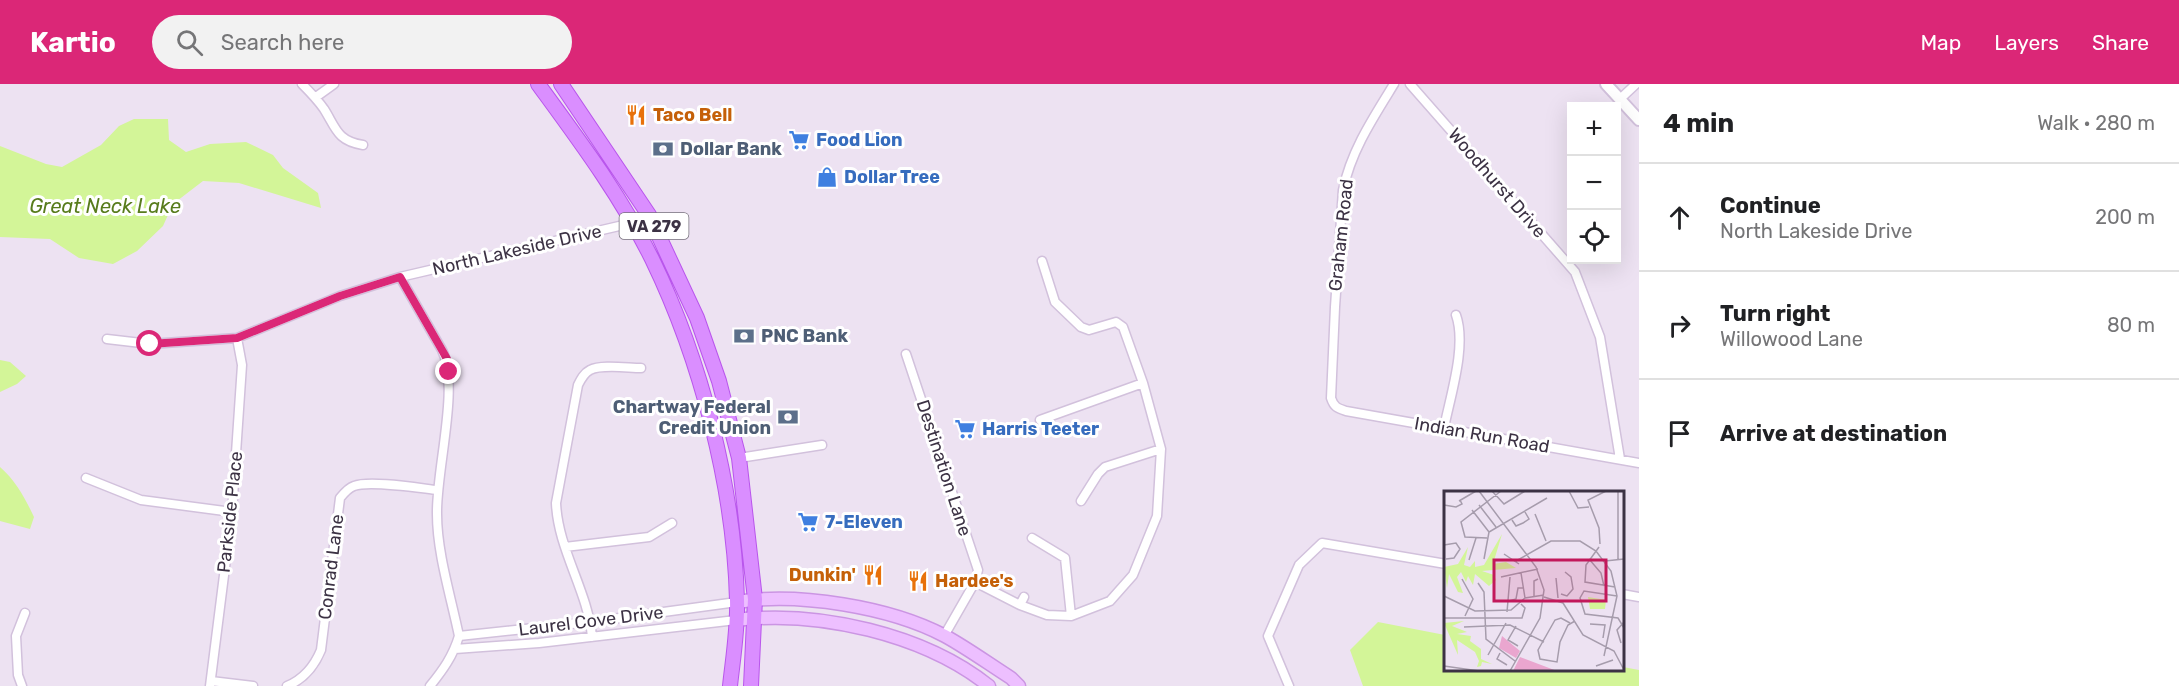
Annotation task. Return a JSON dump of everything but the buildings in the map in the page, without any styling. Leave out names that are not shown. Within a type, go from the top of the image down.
[{"type":"main road","name":"VA 279","points":[[538,84],[590,154],[632,224],[652,259],[681,328],[721,463],[731,518],[737,602],[730,686]]},
{"type":"main road","name":"VA 279","points":[[561,84],[649,215],[697,318],[719,381],[739,458],[755,599],[751,686]]},
{"type":"main road","points":[[737,602],[755,599],[833,602],[920,626],[944,636],[1011,678],[1019,686]]},
{"type":"main road","points":[[736,620],[755,617],[820,621],[869,629],[934,652],[989,686]]},
{"type":"street","points":[[302,84],[316,98],[341,137],[354,144],[363,145]]},
{"type":"street","points":[[316,98],[333,84]]},
{"type":"street","name":"Graham Road","points":[[1331,398],[1344,183],[1361,138],[1394,84]]},
{"type":"street","name":"Woodhurst Drive","points":[[1410,84],[1575,272],[1600,337],[1620,459]]},
{"type":"street","points":[[1606,84],[1639,120]]},
{"type":"street","points":[[1620,99],[1636,84]]},
{"type":"street","name":"North Lakeside Drive","points":[[107,339],[150,344],[237,338],[340,296],[400,277],[632,224],[649,215]]},
{"type":"street","points":[[944,636],[975,582],[1022,601],[1047,615],[1071,616],[1110,602],[1133,575],[1158,516],[1161,449],[1143,383],[1123,327],[1116,322],[1089,330],[1081,327],[1055,302],[1042,261]]},
{"type":"street","points":[[400,277],[442,350],[448,366],[449,390],[437,490],[439,538],[459,636],[447,664],[430,686]]},
{"type":"street","points":[[1444,429],[1458,358],[1460,332],[1456,315]]},
{"type":"street","name":"Parkside Place","points":[[211,683],[232,512],[242,365],[237,338]]},
{"type":"street","name":"Destination Lane","points":[[906,354],[978,570],[975,582]]},
{"type":"street","points":[[591,637],[590,622],[556,515],[556,503],[578,385],[583,376],[590,370],[600,368],[640,368]]},
{"type":"street","points":[[1040,420],[1143,383]]},
{"type":"street","name":"Indian Run Road","points":[[1331,398],[1336,408],[1346,411],[1639,463]]},
{"type":"street","points":[[739,458],[822,445]]},
{"type":"street","points":[[1081,501],[1098,474],[1106,467],[1161,449]]},
{"type":"street","points":[[87,478],[141,500],[232,512]]},
{"type":"street","name":"Conrad Lane","points":[[286,686],[307,674],[321,650],[340,498],[345,491],[356,485],[368,484],[437,490]]},
{"type":"street","points":[[565,547],[649,537],[672,523]]},
{"type":"street","points":[[1032,538],[1065,558],[1071,616]]},
{"type":"street","points":[[1289,686],[1268,636],[1299,565],[1322,543],[1444,564]]},
{"type":"street","points":[[1624,594],[1639,597]]},
{"type":"street","name":"Laurel Cove Drive","points":[[459,636],[590,622],[737,602]]},
{"type":"street","points":[[22,686],[18,675],[16,636],[25,613]]},
{"type":"street","name":"Laurel Cove Drive","points":[[455,649],[591,637],[736,620]]},
{"type":"street","points":[[211,683],[253,686]]},
{"type":"water","name":"Great Neck Lake","points":[[134,119],[168,119],[169,140],[186,152],[210,144],[246,142],[273,155],[283,168],[318,193],[321,208],[239,183],[203,181],[173,204],[163,226],[137,251],[113,264],[79,258],[50,239],[0,237],[0,146],[46,164],[62,167],[101,145],[119,126]]},
{"type":"water","points":[[0,360],[10,362],[26,376],[17,384],[0,392]]},
{"type":"water","points":[[0,467],[15,484],[31,510],[34,517],[30,529],[0,521]]},
{"type":"water","points":[[1378,622],[1444,635],[1444,671],[1624,671],[1624,667],[1639,670],[1639,686],[1363,686],[1350,650]]},
{"type":"place","name":"Taco Bell","points":[[636,115]]},
{"type":"place","name":"Food Lion","points":[[799,140]]},
{"type":"place","name":"Dollar Bank","points":[[663,149]]},
{"type":"place","name":"Dollar Tree","points":[[827,177]]},
{"type":"place","name":"PNC Bank","points":[[744,336]]},
{"type":"place","name":"Chartway Federal Credit Union","points":[[788,417]]},
{"type":"place","name":"Harris Teeter","points":[[965,429]]},
{"type":"place","name":"7-Eleven","points":[[808,522]]},
{"type":"place","name":"Dunkin'","points":[[873,575]]},
{"type":"place","name":"Hardee's","points":[[918,581]]},
{"type":"route","points":[[150,344],[237,338],[340,296],[400,277],[447,359],[449,372]]}]
